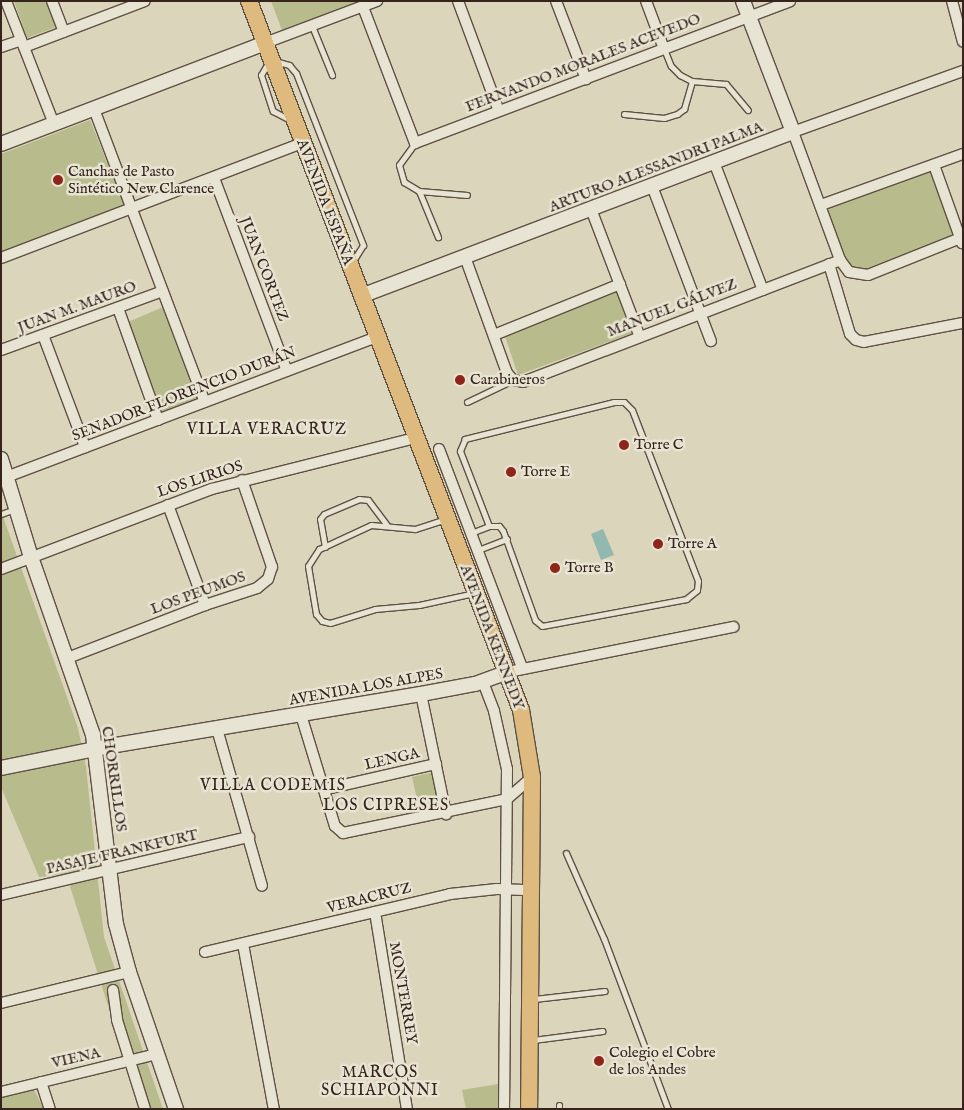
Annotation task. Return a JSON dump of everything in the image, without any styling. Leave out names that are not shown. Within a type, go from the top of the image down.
[{"type":"main road","name":"AVENIDA ESPAÑA","points":[[249,1],[402,403]]},
{"type":"main road","name":"AVENIDA KENNEDY","points":[[402,403],[476,592],[515,670],[532,777],[528,1109]]},
{"type":"street","points":[[6,1],[54,124]]},
{"type":"street","points":[[52,1],[64,32]]},
{"type":"street","points":[[1,47],[22,44],[64,32],[145,1]]},
{"type":"street","points":[[1,144],[377,1]]},
{"type":"street","points":[[458,1],[499,112]]},
{"type":"street","points":[[556,1],[586,79]]},
{"type":"street","points":[[646,1],[664,49]]},
{"type":"street","points":[[743,1],[840,260],[850,272],[868,275],[962,240],[934,165]]},
{"type":"street","name":"FERNANDO MORALES ACEVEDO","points":[[415,143],[790,1]]},
{"type":"street","points":[[952,1],[963,42]]},
{"type":"street","points":[[363,7],[415,143]]},
{"type":"street","name":"ARTURO ALESSANDRI PALMA","points":[[361,296],[793,132],[963,71]]},
{"type":"street","points":[[94,109],[205,402]]},
{"type":"street","points":[[1,258],[302,143]]},
{"type":"street","points":[[821,205],[963,154]]},
{"type":"street","points":[[714,162],[762,290]]},
{"type":"street","name":"JUAN CORTEZ","points":[[214,178],[287,371]]},
{"type":"street","points":[[652,186],[711,341]]},
{"type":"street","points":[[591,209],[640,337]]},
{"type":"street","points":[[465,257],[507,373],[513,380]]},
{"type":"street","name":"MANUEL GÁLVEZ","points":[[513,380],[523,382],[840,260]]},
{"type":"street","points":[[829,264],[850,334],[856,340],[864,342],[963,323]]},
{"type":"street","points":[[494,335],[620,284]]},
{"type":"street","name":"JUAN M. MAURO","points":[[1,350],[163,291]]},
{"type":"street","points":[[118,308],[158,420]]},
{"type":"street","points":[[43,335],[85,447]]},
{"type":"street","name":"SENADOR FLORENCIO DURÁN","points":[[4,477],[377,337]]},
{"type":"street","name":"LOS LIRIOS","points":[[1,569],[168,505],[242,480],[415,438]]},
{"type":"street","name":"AVENIDA KENNEDY","points":[[439,449],[478,550],[515,670]]},
{"type":"street","name":"CHORRILLOS","points":[[1,459],[4,477],[17,508],[31,557],[96,748],[116,924],[129,972],[176,1109]]},
{"type":"street","name":"LOS PEUMOS","points":[[65,659],[205,605],[257,588],[268,579],[272,567],[242,480]]},
{"type":"street","points":[[168,505],[205,605]]},
{"type":"street","points":[[455,539],[470,533]]},
{"type":"street","points":[[462,557],[478,550]]},
{"type":"street","name":"AVENIDA LOS ALPES","points":[[1,768],[96,748],[421,694],[483,682],[515,670],[734,627]]},
{"type":"street","name":"AVENIDA KENNEDY","points":[[483,682],[504,755],[507,800],[504,888],[504,1109]]},
{"type":"street","points":[[421,694],[446,814]]},
{"type":"street","points":[[301,715],[326,789],[335,826],[343,833],[446,814],[507,800],[532,777]]},
{"type":"street","points":[[217,729],[262,886]]},
{"type":"street","name":"LENGA","points":[[326,789],[436,764]]},
{"type":"street","name":"PASAJE FRANKFURT","points":[[1,895],[249,837]]},
{"type":"street","name":"VERACRUZ","points":[[205,952],[450,894],[504,888],[531,890]]},
{"type":"street","name":"MONTERREY","points":[[374,912],[407,1109]]},
{"type":"street","points":[[243,944],[274,1109]]},
{"type":"street","points":[[1,1002],[129,972]]},
{"type":"street","points":[[112,990],[116,1020],[145,1109]]},
{"type":"street","name":"VIENA","points":[[1,1092],[157,1054]]},
{"type":"street","points":[[41,1082],[50,1109]]},
{"type":"lane","points":[[312,26],[332,75]]},
{"type":"lane","points":[[664,49],[671,66],[692,81],[726,84],[748,110]]},
{"type":"lane","points":[[271,60],[289,65],[296,73],[363,245],[349,265]]},
{"type":"lane","points":[[624,114],[664,118],[677,114],[684,109],[692,81]]},
{"type":"lane","points":[[415,143],[399,165],[404,182],[419,191],[466,195]]},
{"type":"lane","points":[[419,191],[438,237]]},
{"type":"lane","points":[[467,402],[513,380]]},
{"type":"lane","points":[[470,533],[489,526],[499,526],[507,539],[535,620],[542,626],[686,599],[695,593],[698,586],[632,410],[624,402],[614,402],[465,438],[460,451],[489,526]]},
{"type":"lane","points":[[325,547],[320,519],[324,514],[358,499],[368,500],[387,525]]},
{"type":"lane","points":[[1,514],[17,508]]},
{"type":"lane","points":[[446,519],[415,530],[387,525],[371,525],[325,547],[312,556],[308,566],[316,614],[322,621],[330,623],[375,609],[420,605],[476,592]]},
{"type":"lane","points":[[478,550],[507,539]]},
{"type":"lane","points":[[566,853],[604,939],[668,1109]]},
{"type":"lane","points":[[529,1000],[605,991]]},
{"type":"lane","points":[[528,1041],[602,1031]]},
{"type":"green space","points":[[14,1],[47,1],[56,27],[27,38]]},
{"type":"green space","points":[[271,1],[366,1],[283,33]]},
{"type":"green space","name":"Canchas de Pasto Sintético New Clarence","points":[[90,120],[125,206],[1,252],[1,154]]},
{"type":"green space","points":[[932,170],[955,234],[866,269],[852,267],[846,262],[826,207]]},
{"type":"green space","points":[[617,286],[636,332],[518,375],[503,330]]},
{"type":"green space","points":[[163,307],[200,402],[163,414],[128,322]]},
{"type":"green space","points":[[1,511],[78,728],[86,767],[104,937],[163,1109],[141,1109],[66,874],[39,877],[1,787]]},
{"type":"green space","points":[[434,772],[443,817],[422,821],[412,777]]},
{"type":"green space","points":[[498,1084],[499,1109],[466,1109],[462,1090]]},
{"type":"green space","points":[[33,1088],[44,1109],[1,1109],[1,1096]]},
{"type":"water","points":[[603,529],[614,555],[601,560],[591,534]]},
{"type":"place","name":"Canchas de Pasto Sintético New Clarence","points":[[58,180]]},
{"type":"place","name":"Carabineros","points":[[460,380]]},
{"type":"place","name":"Torre C","points":[[624,445]]},
{"type":"place","name":"Torre E","points":[[511,472]]},
{"type":"place","name":"Torre A","points":[[658,544]]},
{"type":"place","name":"Torre B","points":[[555,568]]},
{"type":"place","name":"Colegio el Cobre de los Andes","points":[[599,1061]]},
{"type":"district","name":"VILLA VERACRUZ","points":[[267,430]]},
{"type":"district","name":"VILLA CODEMIS","points":[[273,786]]},
{"type":"district","name":"LOS CIPRESES","points":[[386,806]]},
{"type":"district","name":"MARCOS SCHIAPONNI","points":[[380,1082]]}]
